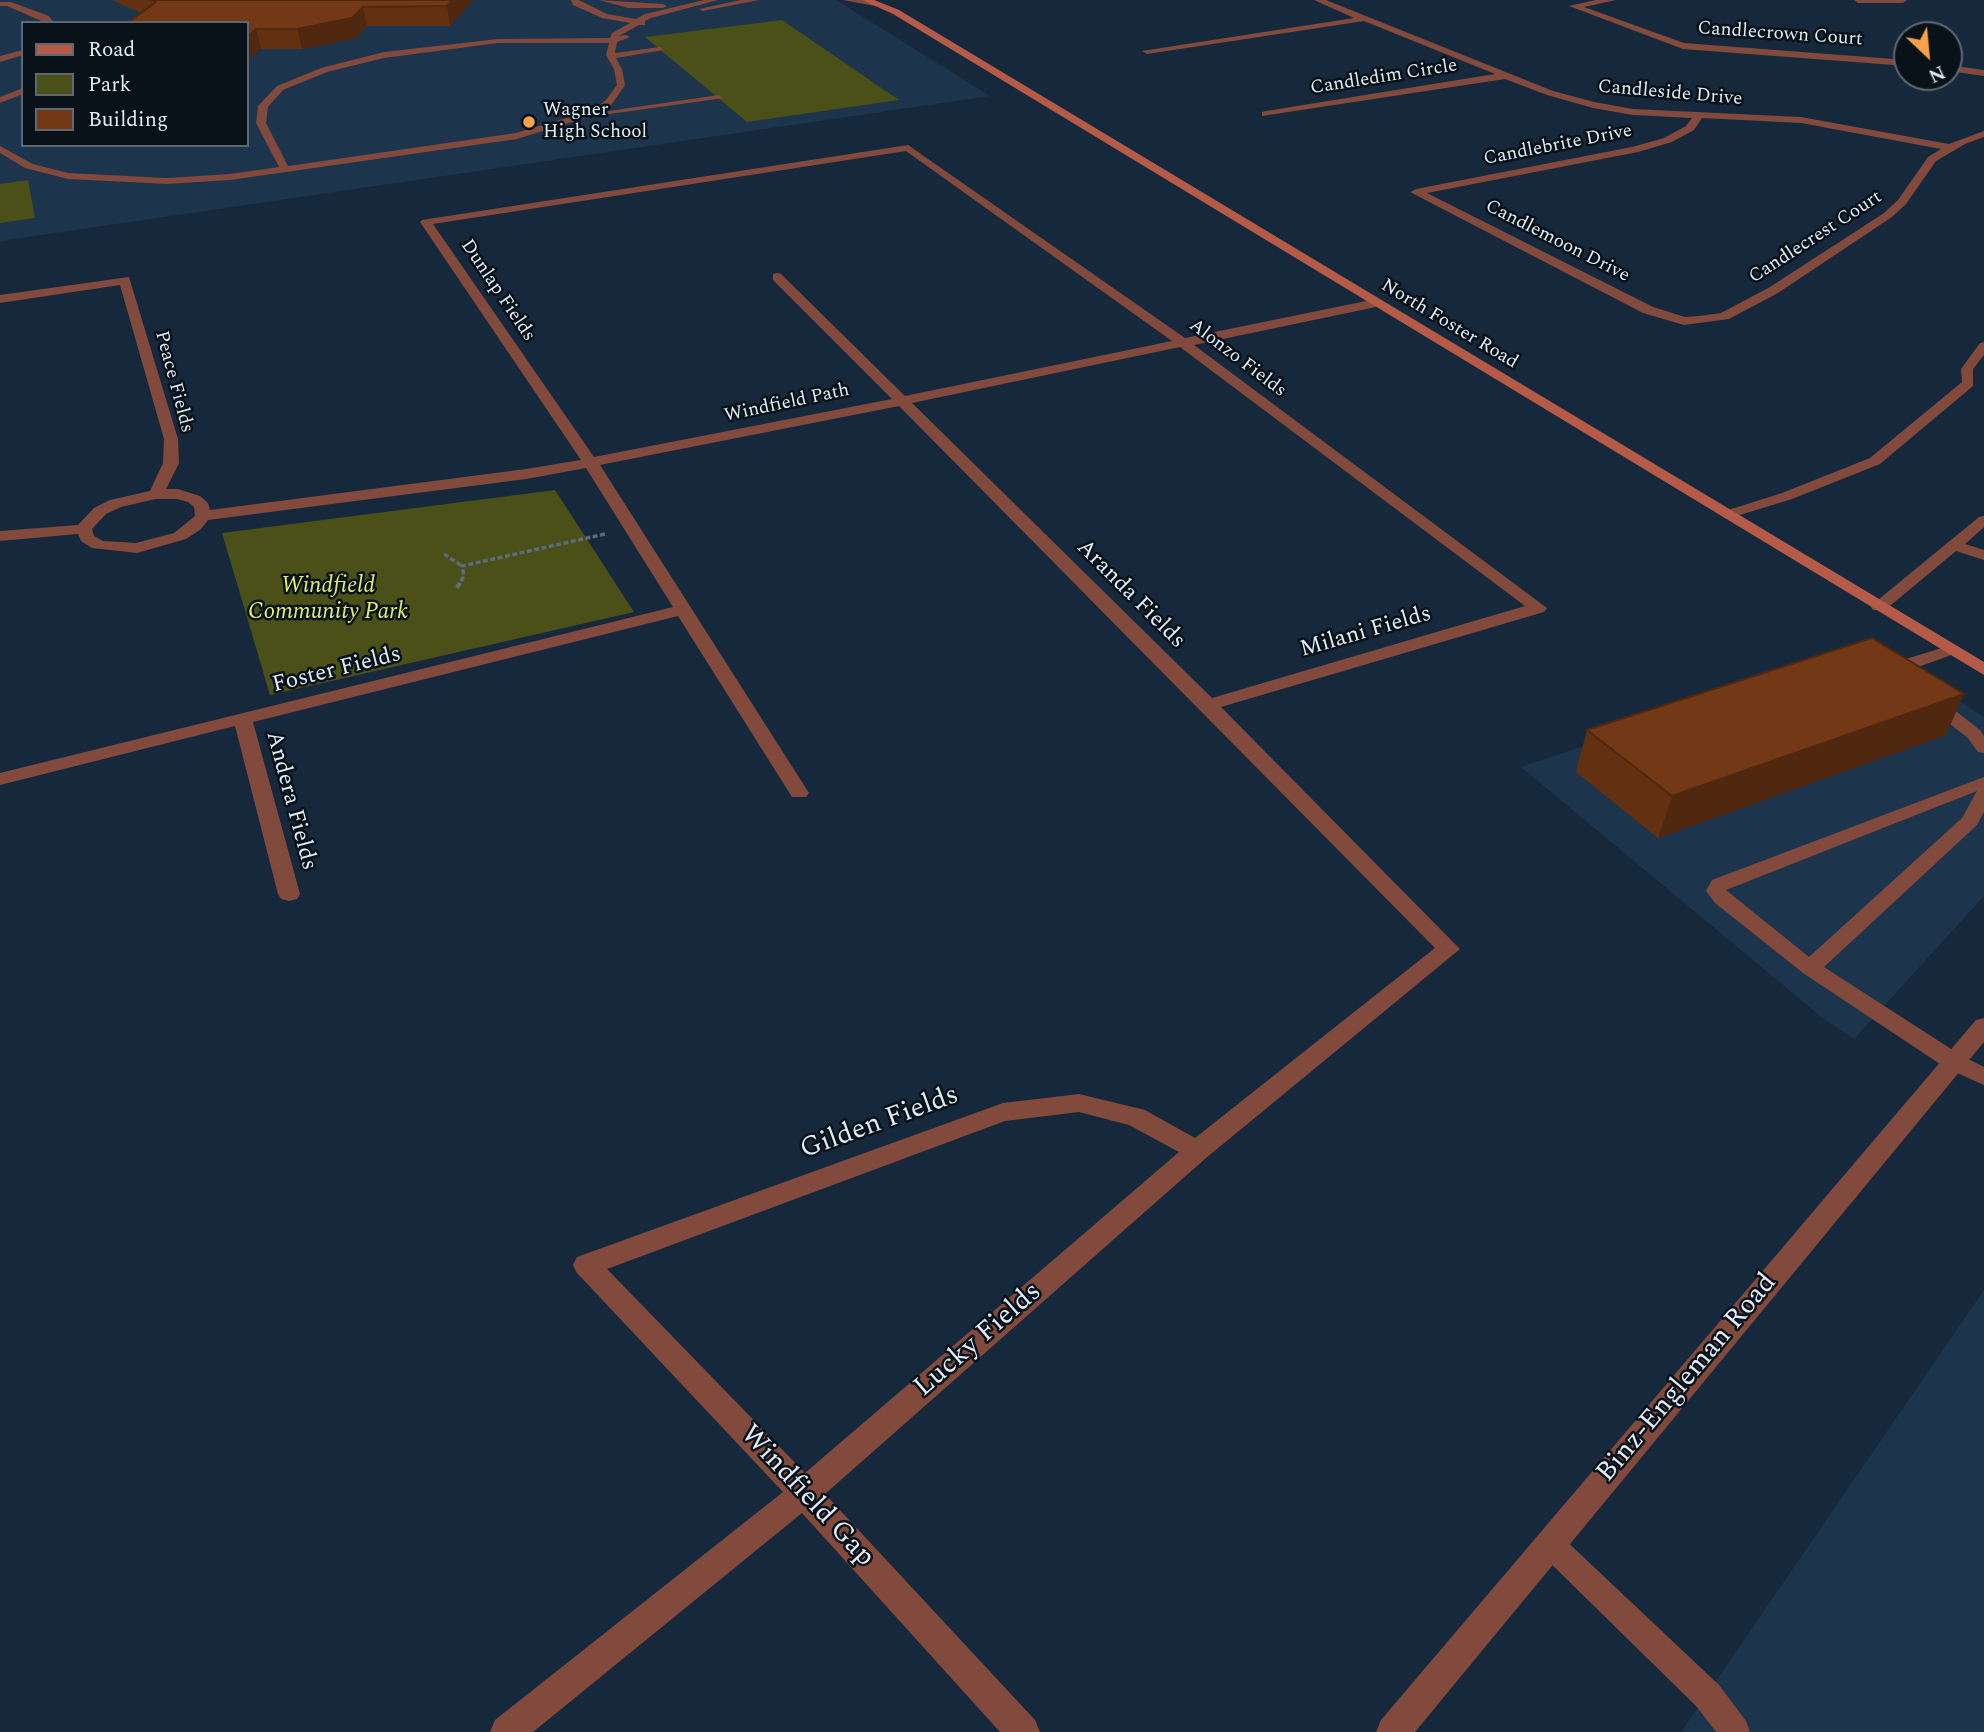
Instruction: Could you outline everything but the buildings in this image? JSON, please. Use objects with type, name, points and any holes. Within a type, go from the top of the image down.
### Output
[{"type":"main road","name":"North Foster Road","points":[[866,0],[883,3],[1984,670]]},
{"type":"street","name":"Candleside Drive","points":[[1318,0],[1550,93],[1593,105],[1633,112],[1801,120],[1842,125],[1951,148]]},
{"type":"street","name":"Candlecrown Court","points":[[1612,0],[1573,6],[1683,46],[1893,62]]},
{"type":"street","points":[[1858,0],[1903,0]]},
{"type":"street","points":[[1147,51],[1365,19]]},
{"type":"street","points":[[1963,70],[1984,72]]},
{"type":"street","name":"Candledim Circle","points":[[1266,114],[1506,76]]},
{"type":"street","name":"Candlebrite Drive","points":[[1416,192],[1634,150],[1668,140],[1690,128],[1698,116]]},
{"type":"street","name":"Candlecrest Court","points":[[1684,321],[1724,316],[1774,290],[1888,215],[1902,202],[1932,159],[1984,134]]},
{"type":"street","name":"Alonzo Fields","points":[[908,148],[1183,343],[1538,608]]},
{"type":"street","name":"Dunlap Fields","points":[[799,793],[590,462],[426,222],[908,148]]},
{"type":"street","name":"Candlemoon Drive","points":[[1416,192],[1648,310],[1684,321]]},
{"type":"street","name":"Aranda Fields","points":[[777,277],[1208,705],[1449,949]]},
{"type":"street","name":"Peace Fields","points":[[0,299],[125,280],[171,439],[171,463],[156,494]]},
{"type":"street","name":"Windfield Path","points":[[203,516],[526,474],[708,442],[1376,303]]},
{"type":"street","points":[[156,494],[177,494],[194,499],[202,506],[203,516],[195,526],[180,536],[137,548],[98,545],[87,538],[84,529],[100,510],[116,503],[156,494]]},
{"type":"street","points":[[0,536],[84,529]]},
{"type":"street","name":"Milani Fields","points":[[1208,705],[1538,608]]},
{"type":"street","name":"Foster Fields","points":[[0,779],[685,609]]},
{"type":"street","name":"Andera Fields","points":[[243,719],[289,894]]},
{"type":"street","name":"Lucky Fields","points":[[507,1732],[804,1493],[1197,1151],[1449,949]]},
{"type":"street","name":"Binz-Engleman Road","points":[[1393,1732],[1984,1026]]},
{"type":"street","name":"Gilden Fields","points":[[586,1265],[1003,1112],[1079,1103],[1136,1117],[1197,1151]]},
{"type":"street","name":"Windfield Gap","points":[[586,1265],[804,1493],[1023,1732]]},
{"type":"lane","points":[[575,0],[576,4],[605,16],[636,22],[665,19],[755,0]]},
{"type":"lane","points":[[603,0],[617,9],[650,20]]},
{"type":"lane","points":[[603,0],[649,7],[712,0]]},
{"type":"lane","points":[[285,169],[261,123],[263,106],[280,88],[324,70],[384,55],[450,45],[498,41],[615,40],[633,35],[650,20],[712,0]]},
{"type":"lane","points":[[848,0],[883,3]]},
{"type":"lane","points":[[0,4],[33,13],[47,21]]},
{"type":"lane","points":[[0,149],[29,166],[68,176],[167,181],[285,169],[517,136],[596,112],[609,103],[621,85],[618,68],[611,56],[615,35],[636,22]]},
{"type":"lane","points":[[611,56],[660,50]]},
{"type":"lane","points":[[0,59],[21,53]]},
{"type":"lane","points":[[0,100],[21,92]]},
{"type":"lane","points":[[578,118],[719,98]]},
{"type":"lane","points":[[1968,383],[1967,369],[1984,346]]},
{"type":"lane","points":[[1727,515],[1875,461],[1968,383]]},
{"type":"lane","points":[[1968,383],[1984,387]]},
{"type":"lane","points":[[1879,607],[1984,520]]},
{"type":"lane","points":[[1954,545],[1984,555]]},
{"type":"lane","points":[[1951,650],[1912,663],[1904,671],[1911,685],[1974,734],[1984,748]]},
{"type":"lane","points":[[1984,782],[1719,884],[1716,891],[1810,968],[1954,1062],[1984,1077]]},
{"type":"lane","points":[[1810,968],[1970,821],[1984,794]]},
{"type":"lane","points":[[1550,1544],[1708,1696],[1735,1732]]},
{"type":"path","points":[[462,566],[633,528]]},
{"type":"path","points":[[444,554],[462,566],[464,576],[457,588]]},
{"type":"shaded area","name":"Wagner High School","points":[[0,0],[836,0],[990,96],[0,241]]},
{"type":"shaded area","points":[[1877,649],[1984,717],[1984,896],[1854,1039],[1824,1019],[1521,767]]},
{"type":"shaded area","points":[[1984,1290],[1984,1732],[1681,1732]]},
{"type":"green space","points":[[782,20],[899,100],[747,122],[645,37]]},
{"type":"green space","points":[[28,180],[35,218],[0,223],[0,184]]},
{"type":"green space","name":"Windfield Community Park","points":[[555,490],[634,612],[270,695],[222,533]]},
{"type":"place","name":"Wagner High School","points":[[529,122]]}]
